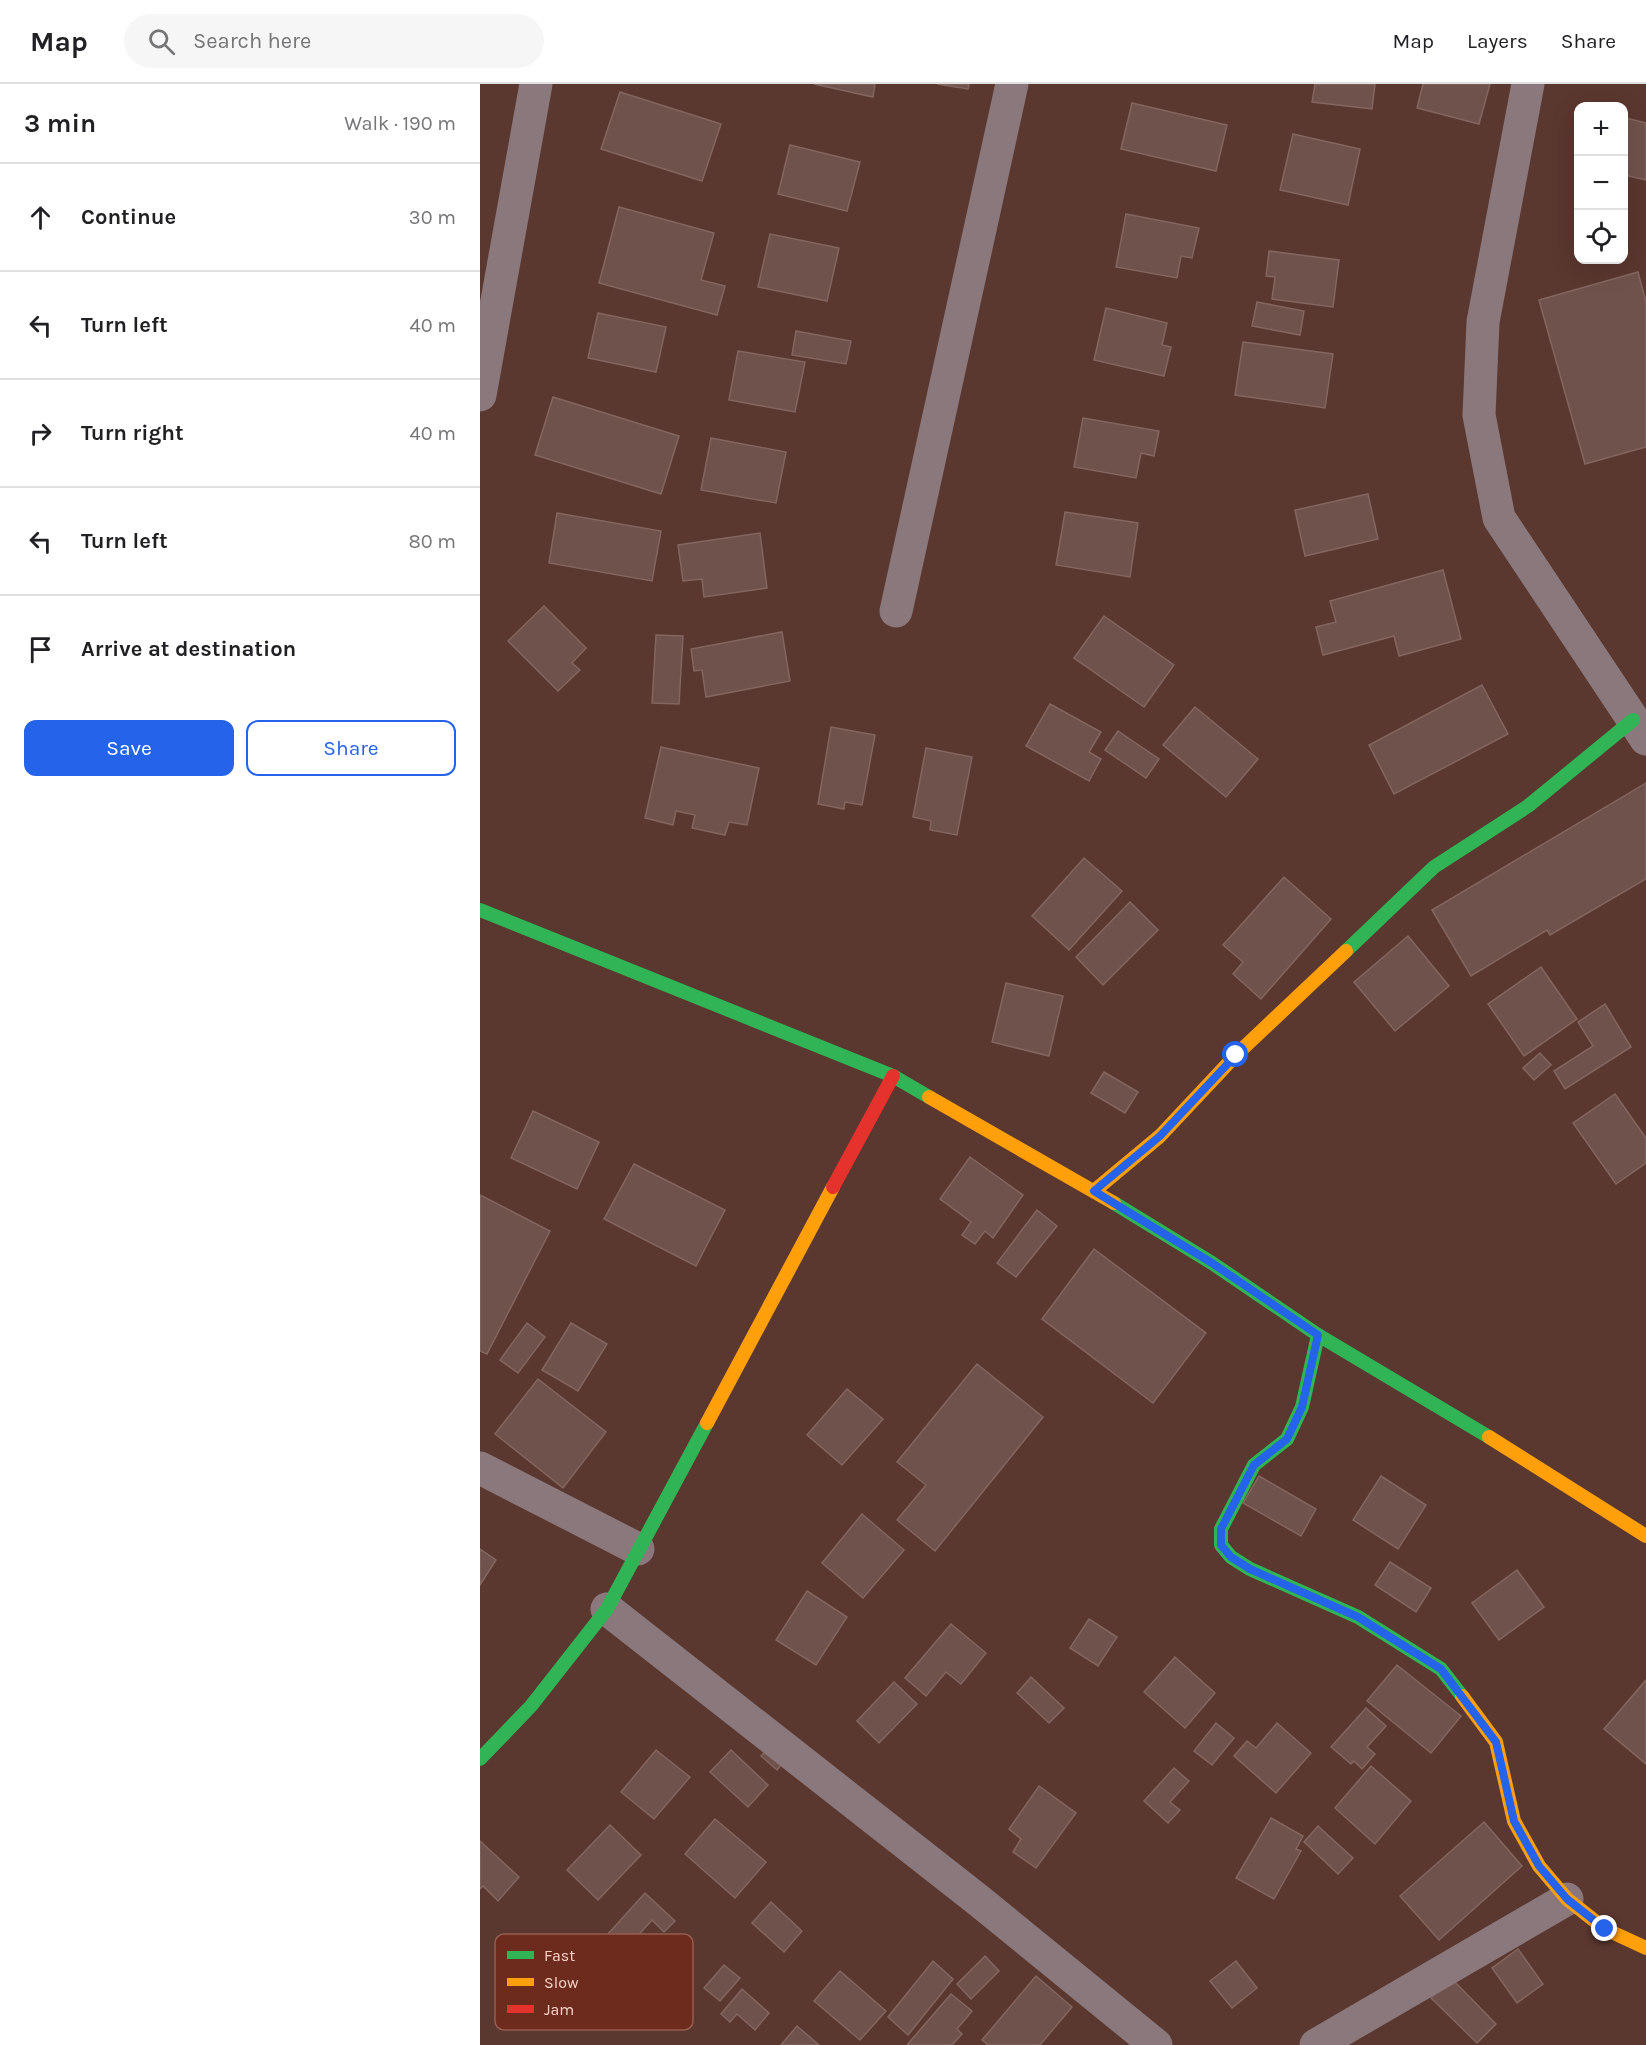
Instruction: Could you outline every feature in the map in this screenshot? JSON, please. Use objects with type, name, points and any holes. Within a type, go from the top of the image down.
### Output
[{"type":"street","points":[[480,395],[536,84]]},
{"type":"street","points":[[896,611],[1012,84]]},
{"type":"street","points":[[1094,1191],[1160,1136],[1236,1055],[1434,867],[1640,729],[1498,518],[1479,416],[1483,322],[1528,84]]},
{"type":"street","points":[[480,910],[893,1076],[1094,1191],[1212,1263],[1318,1335],[1502,1445],[1646,1536]]},
{"type":"street","points":[[480,1759],[531,1706],[607,1610],[893,1076]]},
{"type":"street","points":[[1318,1335],[1302,1407],[1287,1439],[1254,1465],[1221,1529],[1221,1545],[1231,1557],[1250,1569],[1358,1617],[1441,1669],[1496,1742],[1514,1821],[1539,1866],[1567,1899],[1605,1929],[1646,1948]]},
{"type":"street","points":[[480,1468],[638,1549]]},
{"type":"street","points":[[607,1610],[978,1900],[1156,2045]]},
{"type":"street","points":[[1316,2045],[1567,1899]]},
{"type":"building","points":[[814,84],[875,84],[873,97]]},
{"type":"building","points":[[937,84],[969,84],[968,89]]},
{"type":"building","points":[[1315,84],[1375,84],[1372,109],[1312,102]]},
{"type":"building","points":[[1423,84],[1490,84],[1479,124],[1417,108]]},
{"type":"building","points":[[620,92],[721,124],[702,181],[601,149]]},
{"type":"building","points":[[1132,103],[1227,125],[1216,171],[1121,149]]},
{"type":"building","points":[[1628,118],[1646,123],[1646,180],[1628,176]]},
{"type":"building","points":[[1293,134],[1360,149],[1348,205],[1280,190]]},
{"type":"building","points":[[790,145],[860,162],[847,211],[778,194]]},
{"type":"building","points":[[619,207],[714,233],[701,280],[725,286],[717,315],[599,283]]},
{"type":"building","points":[[1126,214],[1199,228],[1192,258],[1181,256],[1177,278],[1116,267]]},
{"type":"building","points":[[770,234],[839,248],[827,301],[758,287]]},
{"type":"building","points":[[1269,251],[1339,260],[1333,307],[1272,299],[1275,277],[1266,276]]},
{"type":"building","points":[[1638,272],[1646,302],[1646,447],[1585,464],[1539,300]]},
{"type":"building","points":[[1257,302],[1304,311],[1300,335],[1252,326]]},
{"type":"building","points":[[1106,308],[1167,323],[1162,345],[1171,347],[1164,376],[1094,360]]},
{"type":"building","points":[[598,313],[666,327],[656,372],[588,358]]},
{"type":"building","points":[[796,331],[851,341],[846,364],[792,355]]},
{"type":"building","points":[[1243,342],[1333,354],[1325,408],[1235,395]]},
{"type":"building","points":[[738,351],[805,362],[795,412],[729,400]]},
{"type":"building","points":[[553,397],[679,436],[661,494],[535,455]]},
{"type":"building","points":[[1083,418],[1159,431],[1154,456],[1141,453],[1136,478],[1074,467]]},
{"type":"building","points":[[711,438],[786,452],[776,503],[701,490]]},
{"type":"building","points":[[1368,494],[1378,539],[1305,556],[1295,510]]},
{"type":"building","points":[[1065,512],[1138,523],[1130,577],[1056,565]]},
{"type":"building","points":[[557,513],[661,531],[652,581],[549,563]]},
{"type":"building","points":[[760,533],[767,588],[704,597],[702,579],[683,581],[678,545]]},
{"type":"building","points":[[1443,570],[1461,639],[1399,656],[1394,636],[1323,655],[1316,627],[1336,622],[1330,601]]},
{"type":"building","points":[[544,606],[586,648],[572,663],[580,670],[558,691],[508,641]]},
{"type":"building","points":[[1104,616],[1174,665],[1144,707],[1074,658]]},
{"type":"building","points":[[782,632],[790,681],[706,697],[702,670],[694,671],[691,649]]},
{"type":"building","points":[[656,635],[683,636],[679,704],[652,703]]},
{"type":"building","points":[[1482,685],[1508,734],[1394,794],[1369,745]]},
{"type":"building","points":[[1050,704],[1101,732],[1089,752],[1101,759],[1089,781],[1026,746]]},
{"type":"building","points":[[1195,707],[1258,759],[1226,797],[1163,745]]},
{"type":"building","points":[[831,727],[875,735],[862,805],[845,802],[844,809],[818,804]]},
{"type":"building","points":[[1118,731],[1159,759],[1146,778],[1105,750]]},
{"type":"building","points":[[661,747],[759,768],[747,825],[729,822],[725,835],[692,828],[695,815],[676,811],[673,825],[645,818]]},
{"type":"building","points":[[926,748],[972,757],[957,835],[930,830],[931,821],[913,817]]},
{"type":"building","points":[[1646,783],[1646,879],[1550,935],[1547,930],[1471,976],[1432,910]]},
{"type":"building","points":[[1084,858],[1122,891],[1069,950],[1032,916]]},
{"type":"building","points":[[1284,877],[1331,919],[1261,999],[1233,974],[1243,962],[1223,945]]},
{"type":"building","points":[[1130,902],[1158,930],[1103,985],[1076,957]]},
{"type":"building","points":[[1408,936],[1449,986],[1395,1031],[1354,982]]},
{"type":"building","points":[[1541,967],[1577,1019],[1524,1056],[1488,1004]]},
{"type":"building","points":[[1006,983],[1063,996],[1049,1056],[992,1042]]},
{"type":"building","points":[[1605,1004],[1631,1047],[1565,1089],[1554,1071],[1593,1046],[1578,1022]]},
{"type":"building","points":[[1540,1053],[1551,1065],[1534,1080],[1523,1068]]},
{"type":"building","points":[[1104,1072],[1138,1092],[1125,1113],[1091,1093]]},
{"type":"building","points":[[1615,1094],[1646,1138],[1646,1163],[1616,1184],[1573,1123]]},
{"type":"building","points":[[533,1111],[599,1142],[577,1189],[511,1158]]},
{"type":"building","points":[[970,1157],[1023,1195],[993,1238],[985,1231],[975,1244],[962,1235],[971,1222],[940,1199]]},
{"type":"building","points":[[634,1164],[725,1210],[696,1266],[604,1219]]},
{"type":"building","points":[[480,1195],[550,1231],[487,1354],[480,1351]]},
{"type":"building","points":[[1037,1210],[1057,1226],[1016,1277],[997,1263]]},
{"type":"building","points":[[1094,1249],[1206,1333],[1153,1403],[1042,1319]]},
{"type":"building","points":[[527,1323],[545,1337],[518,1373],[500,1360]]},
{"type":"building","points":[[571,1323],[607,1344],[578,1391],[542,1370]]},
{"type":"building","points":[[977,1364],[1043,1417],[935,1551],[897,1520],[926,1485],[897,1462]]},
{"type":"building","points":[[538,1379],[606,1432],[563,1488],[495,1434]]},
{"type":"building","points":[[847,1389],[883,1419],[842,1465],[807,1435]]},
{"type":"building","points":[[1259,1476],[1316,1509],[1301,1536],[1243,1503]]},
{"type":"building","points":[[1381,1476],[1426,1505],[1398,1549],[1353,1520]]},
{"type":"building","points":[[862,1514],[904,1550],[863,1598],[822,1563]]},
{"type":"building","points":[[480,1549],[496,1560],[480,1585]]},
{"type":"building","points":[[1390,1562],[1431,1588],[1416,1612],[1375,1585]]},
{"type":"building","points":[[1517,1570],[1544,1607],[1499,1640],[1472,1603]]},
{"type":"building","points":[[807,1591],[847,1617],[816,1665],[776,1640]]},
{"type":"building","points":[[1089,1619],[1117,1637],[1098,1666],[1070,1648]]},
{"type":"building","points":[[951,1624],[986,1653],[961,1684],[946,1672],[926,1696],[905,1678]]},
{"type":"building","points":[[1175,1657],[1215,1693],[1185,1728],[1144,1692]]},
{"type":"building","points":[[1397,1665],[1461,1716],[1431,1753],[1367,1701]]},
{"type":"building","points":[[1031,1677],[1064,1708],[1049,1723],[1017,1693]]},
{"type":"building","points":[[1646,1680],[1646,1764],[1604,1729]]},
{"type":"building","points":[[894,1682],[917,1704],[879,1743],[857,1721]]},
{"type":"building","points":[[1366,1708],[1386,1726],[1367,1747],[1375,1754],[1362,1769],[1354,1761],[1351,1764],[1331,1747]]},
{"type":"building","points":[[1216,1723],[1234,1738],[1212,1765],[1194,1751]]},
{"type":"building","points":[[1277,1723],[1311,1753],[1276,1793],[1234,1756],[1247,1741],[1256,1748]]},
{"type":"building","points":[[771,1745],[787,1758],[777,1770],[761,1756]]},
{"type":"building","points":[[656,1750],[690,1777],[654,1819],[621,1792]]},
{"type":"building","points":[[731,1750],[768,1785],[748,1807],[710,1772]]},
{"type":"building","points":[[1371,1766],[1411,1801],[1375,1844],[1335,1808]]},
{"type":"building","points":[[1174,1768],[1189,1781],[1170,1802],[1180,1810],[1168,1823],[1144,1801]]},
{"type":"building","points":[[1039,1786],[1076,1813],[1036,1868],[1013,1852],[1021,1839],[1009,1829]]},
{"type":"building","points":[[1271,1818],[1303,1836],[1296,1849],[1301,1851],[1274,1899],[1236,1878]]},
{"type":"building","points":[[715,1819],[766,1862],[735,1898],[685,1854]]},
{"type":"building","points":[[1484,1822],[1522,1866],[1439,1940],[1400,1896]]},
{"type":"building","points":[[610,1825],[641,1855],[598,1900],[567,1870]]},
{"type":"building","points":[[1318,1826],[1353,1858],[1338,1874],[1304,1842]]},
{"type":"building","points":[[480,1841],[519,1877],[498,1901],[483,1886],[480,1889]]},
{"type":"building","points":[[645,1893],[675,1921],[664,1932],[652,1920],[639,1934],[608,1934]]},
{"type":"building","points":[[771,1902],[802,1931],[784,1952],[752,1923]]},
{"type":"building","points":[[1518,1949],[1543,1984],[1517,2003],[1492,1968]]},
{"type":"building","points":[[985,1956],[999,1971],[971,1999],[957,1984]]},
{"type":"building","points":[[933,1961],[953,1979],[908,2035],[888,2017]]},
{"type":"building","points":[[1236,1961],[1257,1988],[1232,2008],[1210,1981]]},
{"type":"building","points":[[724,1965],[740,1978],[720,2001],[704,1988]]},
{"type":"building","points":[[840,1971],[886,2011],[860,2040],[814,2001]]},
{"type":"building","points":[[1036,1976],[1072,2007],[1040,2045],[988,2045],[982,2040]]},
{"type":"building","points":[[1451,1978],[1496,2024],[1477,2043],[1431,1998]]},
{"type":"building","points":[[742,1989],[769,2013],[755,2030],[737,2014],[730,2022],[721,2014]]},
{"type":"building","points":[[951,1994],[972,2011],[957,2029],[962,2034],[952,2045],[907,2045]]},
{"type":"building","points":[[797,2026],[819,2045],[781,2045]]},
{"type":"traffic: fast","points":[[1346,951],[1434,867],[1528,806],[1633,720]]},
{"type":"traffic: fast","points":[[480,910],[893,1076],[929,1097]]},
{"type":"traffic: fast","points":[[1114,1203],[1212,1263],[1318,1335],[1489,1437]]},
{"type":"traffic: fast","points":[[1318,1335],[1302,1407],[1287,1439],[1254,1465],[1221,1529],[1221,1545],[1231,1557],[1250,1569],[1358,1617],[1441,1669],[1462,1696]]},
{"type":"traffic: fast","points":[[480,1759],[531,1706],[607,1609],[707,1423]]},
{"type":"traffic: slow","points":[[1094,1191],[1160,1136],[1236,1055],[1346,951]]},
{"type":"traffic: slow","points":[[929,1097],[1114,1203]]},
{"type":"traffic: slow","points":[[707,1423],[833,1187]]},
{"type":"traffic: slow","points":[[1489,1437],[1646,1536]]},
{"type":"traffic: slow","points":[[1462,1696],[1496,1742],[1514,1821],[1539,1866],[1567,1899],[1605,1929],[1646,1948]]},
{"type":"traffic: jam","points":[[833,1187],[893,1076]]},
{"type":"route","points":[[1236,1055],[1160,1136],[1094,1191],[1212,1263],[1318,1335],[1302,1407],[1287,1439],[1254,1465],[1221,1529],[1221,1545],[1231,1557],[1250,1569],[1358,1617],[1441,1669],[1496,1742],[1514,1821],[1539,1866],[1567,1899],[1605,1929]]}]
